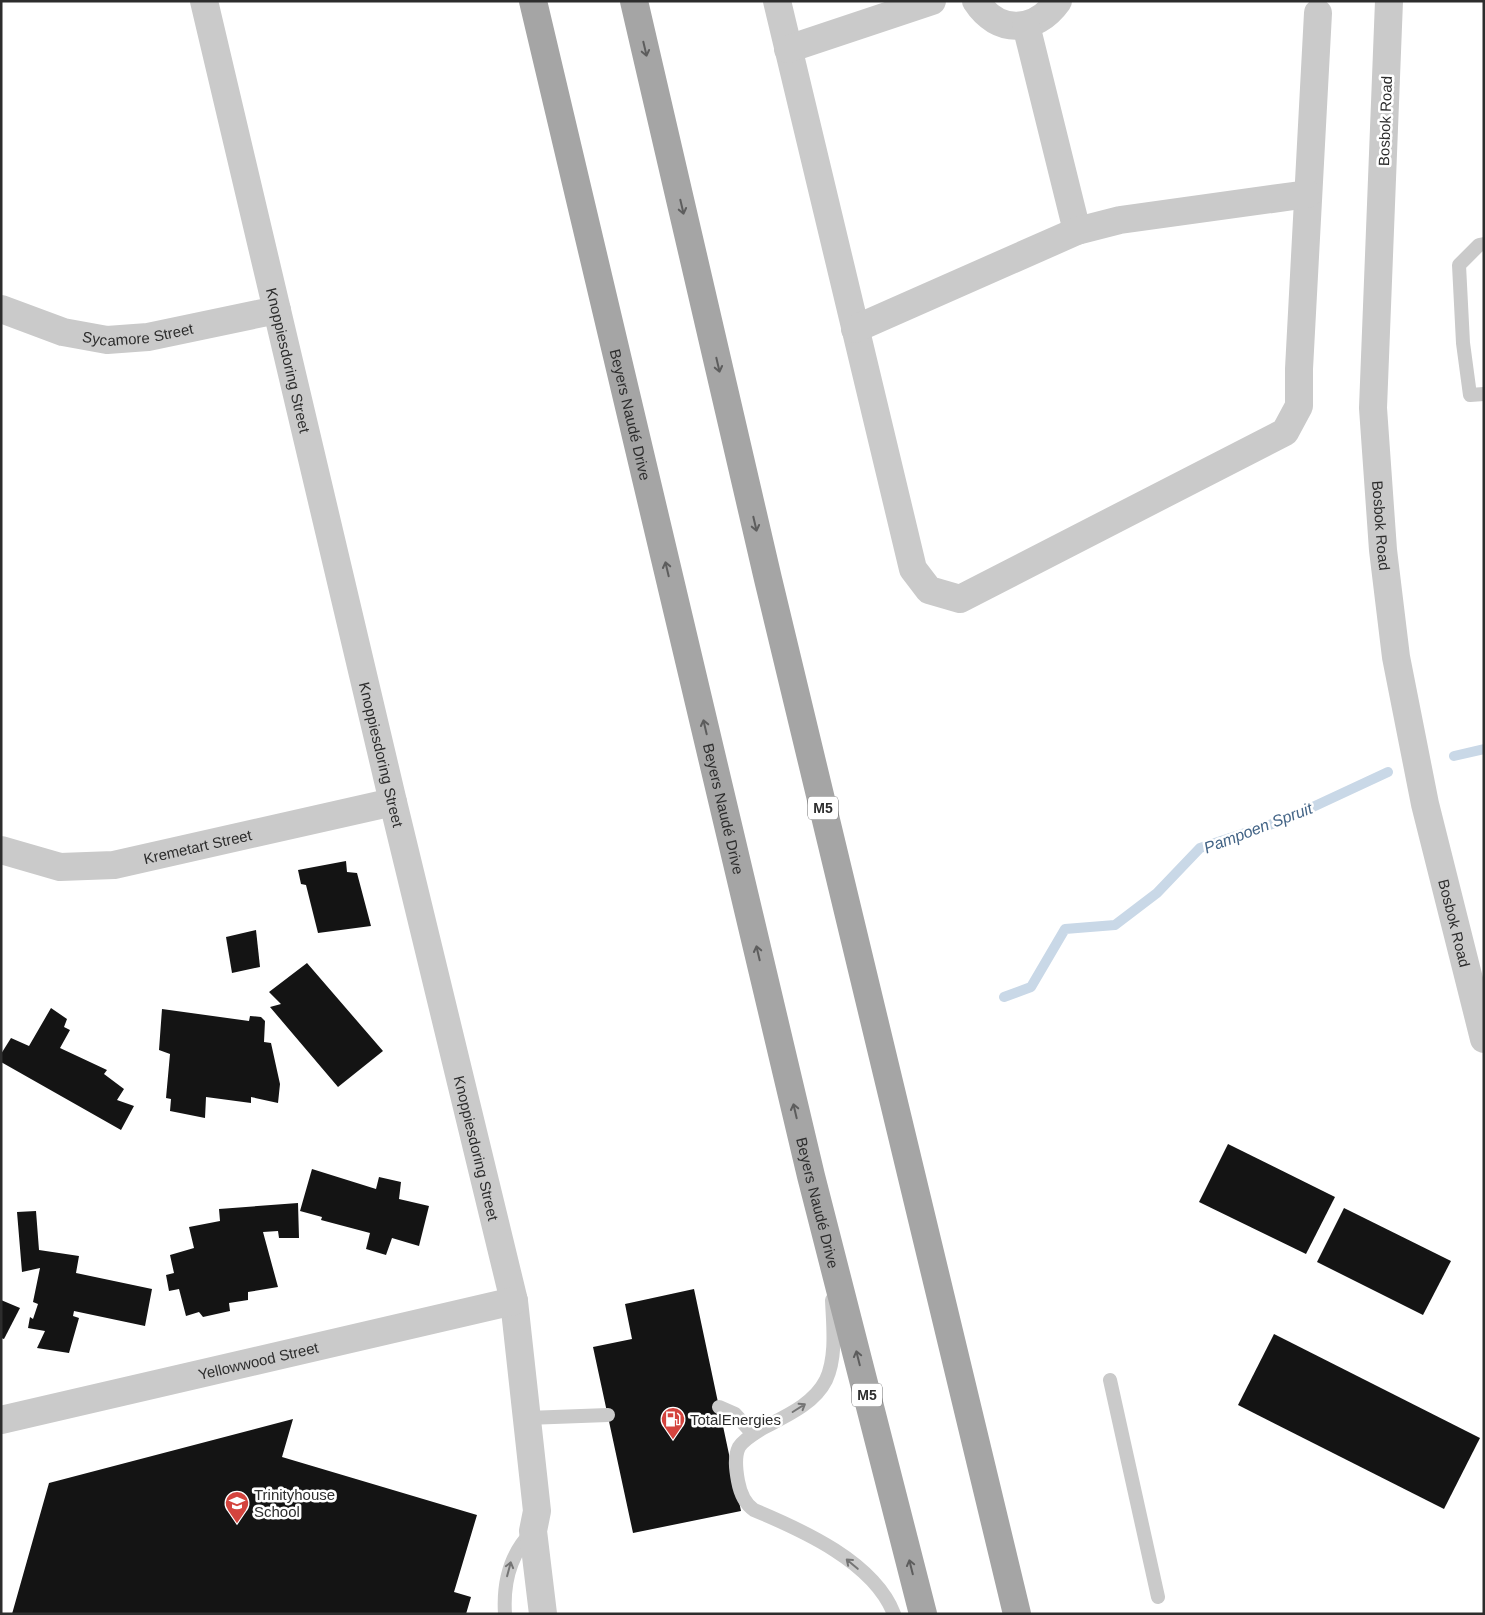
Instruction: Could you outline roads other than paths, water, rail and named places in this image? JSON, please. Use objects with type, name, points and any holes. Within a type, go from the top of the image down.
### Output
[{"type":"main road","name":"Beyers Naudé Drive","points":[[533,1],[806,1156],[923,1614]]},
{"type":"main road","name":"M5","points":[[634,1],[770,589],[1017,1614]]},
{"type":"street","name":"Knoppiesdoring Street","points":[[204,1],[393,802],[514,1301],[527,1418],[543,1614]]},
{"type":"street","points":[[776,1],[913,569],[929,590],[960,598],[1284,432],[1299,406],[1299,369],[1318,13]]},
{"type":"street","points":[[788,49],[932,1]]},
{"type":"street","points":[[976,1],[985,14],[997,22],[1011,26],[1026,25],[1040,20],[1051,11],[1058,1]]},
{"type":"street","name":"Bosbok Road","points":[[1388,1],[1373,408],[1383,550],[1396,657],[1425,804],[1484,1039]]},
{"type":"street","points":[[1026,25],[1077,231]]},
{"type":"street","points":[[855,329],[1077,231],[1120,220],[1308,194]]},
{"type":"street","name":"Sycamore Street","points":[[1,309],[63,332],[107,340],[148,337],[277,310]]},
{"type":"street","name":"Kremetart Street","points":[[1,850],[60,867],[114,865],[393,802]]},
{"type":"street","name":"Yellowwood Street","points":[[1,1420],[514,1301]]},
{"type":"street","name":"Knoppiesdoring Street","points":[[535,1521],[550,1531],[562,1614]]},
{"type":"lane","points":[[1484,244],[1479,245],[1458,265],[1463,343],[1470,395],[1484,394]]},
{"type":"lane","points":[[831,1253],[834,1338],[826,1379],[817,1393],[804,1405],[753,1434],[740,1445],[736,1463],[740,1489],[749,1506],[832,1547],[865,1575],[883,1594],[894,1614]]},
{"type":"lane","points":[[1110,1380],[1158,1597]]},
{"type":"lane","points":[[719,1407],[735,1414],[753,1434]]},
{"type":"lane","points":[[527,1418],[608,1415]]},
{"type":"lane","points":[[505,1614],[504,1598],[507,1574],[512,1559],[535,1521]]},
{"type":"waterway","name":"Pampoen Spruit","points":[[1454,756],[1484,749]]},
{"type":"waterway","name":"Pampoen Spruit","points":[[1004,997],[1031,987],[1065,929],[1115,925],[1157,893],[1200,848],[1287,819],[1388,772]]},
{"type":"place","name":"TotalEnergies","points":[[673,1440]]},
{"type":"place","name":"Trinityhouse School","points":[[237,1524]]}]
